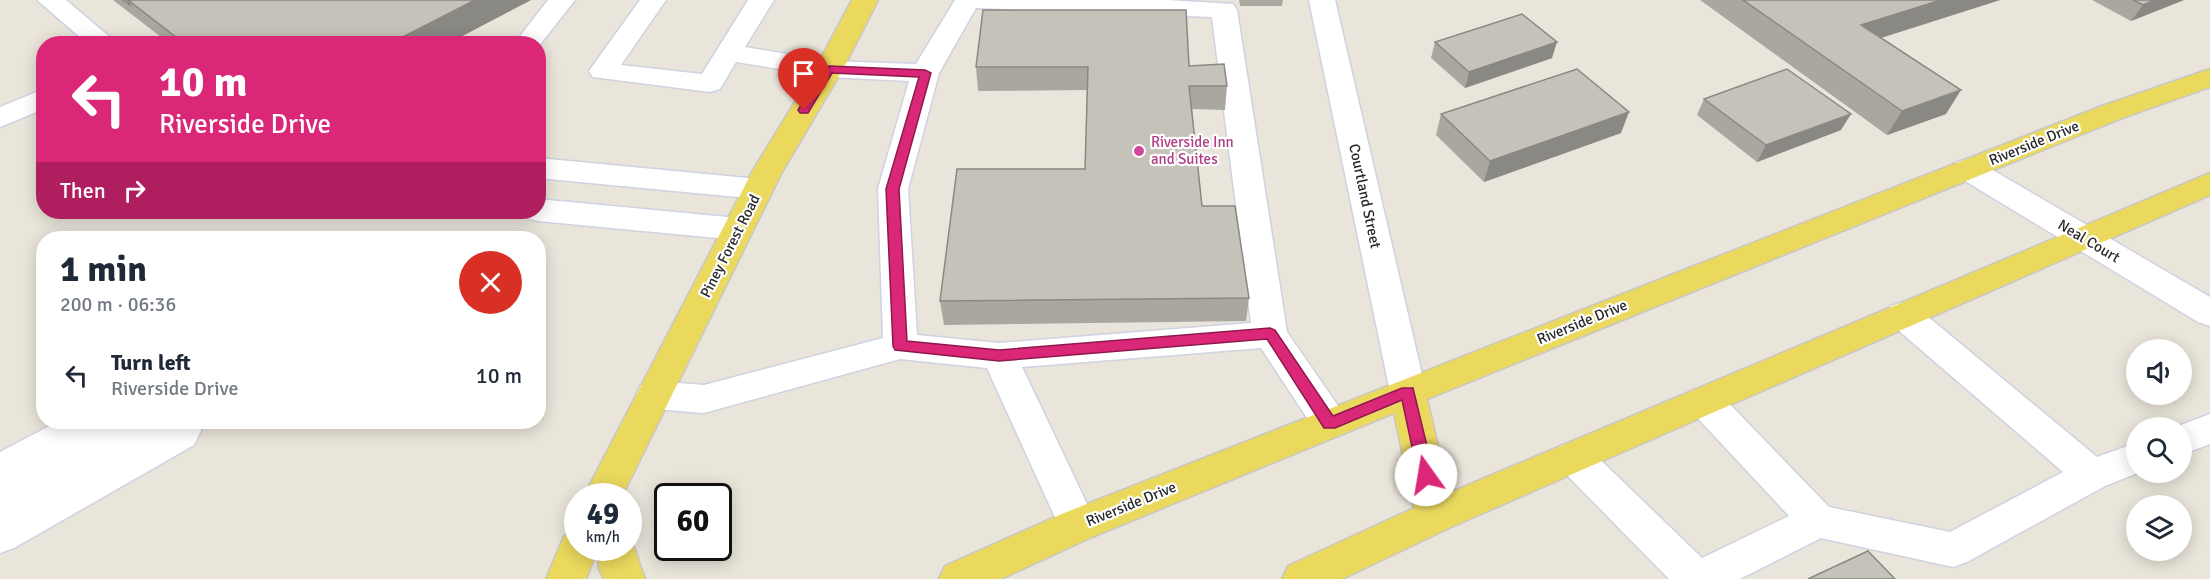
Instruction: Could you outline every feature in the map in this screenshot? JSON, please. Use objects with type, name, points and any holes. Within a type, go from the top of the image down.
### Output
[{"type":"main road","name":"Piney Forest Road","points":[[612,483],[758,189],[829,69],[865,0]]},
{"type":"main road","name":"Riverside Drive","points":[[959,579],[1078,525],[1407,392],[2112,112],[2210,77]]},
{"type":"main road","points":[[1322,575],[1435,516],[2210,183]]},
{"type":"main road","points":[[1407,392],[1435,516]]},
{"type":"main road","points":[[566,579],[573,561]]},
{"type":"main road","points":[[618,561],[619,569],[625,579]]},
{"type":"street","points":[[50,0],[95,36]]},
{"type":"street","points":[[533,36],[562,0]]},
{"type":"street","points":[[652,0],[603,70],[710,82],[761,0]]},
{"type":"street","points":[[900,346],[893,189],[925,73],[968,0],[1224,10],[1270,334],[1330,423]]},
{"type":"street","name":"Courtland Street","points":[[1322,0],[1407,392]]},
{"type":"street","points":[[729,52],[829,69],[925,73]]},
{"type":"street","points":[[0,118],[36,102]]},
{"type":"street","points":[[546,169],[758,189]]},
{"type":"street","name":"Neal Court","points":[[1968,170],[2210,312]]},
{"type":"street","points":[[546,211],[738,229]]},
{"type":"street","points":[[1903,315],[2092,475]]},
{"type":"street","points":[[654,395],[704,399],[900,346],[999,356],[1270,334]]},
{"type":"street","points":[[999,356],[1078,525]]},
{"type":"street","points":[[1704,401],[1818,521],[1953,550],[2092,475],[2126,462]]},
{"type":"street","points":[[0,470],[75,429]]},
{"type":"street","points":[[0,486],[103,429]]},
{"type":"street","points":[[0,503],[132,429]]},
{"type":"street","points":[[0,518],[158,429]]},
{"type":"street","points":[[0,536],[181,434],[184,429]]},
{"type":"street","points":[[2192,436],[2210,429]]},
{"type":"street","points":[[1573,457],[1698,579],[1818,521]]},
{"type":"building","points":[[128,0],[475,0],[405,36],[175,36]]},
{"type":"building","points":[[1743,0],[1941,0],[1861,25],[1961,90],[1902,111]]},
{"type":"building","points":[[2133,0],[2155,0],[2143,5]]},
{"type":"building","name":"Riverside Inn and Suites","points":[[983,10],[1186,10],[1189,66],[1224,64],[1227,86],[1189,86],[1202,206],[1235,206],[1249,298],[940,301],[957,169],[1085,169],[1088,67],[976,67]]},
{"type":"building","points":[[1522,14],[1557,42],[1469,72],[1435,42]]},
{"type":"building","points":[[1577,69],[1629,112],[1490,161],[1441,114]]},
{"type":"building","points":[[1787,69],[1851,114],[1766,145],[1704,99]]},
{"type":"building","points":[[1868,551],[1895,579],[1808,579]]},
{"type":"place","name":"Riverside Inn and Suites","points":[[1139,151]]},
{"type":"route","points":[[804,110],[829,69],[925,73],[893,189],[900,346],[999,356],[1270,334],[1330,423],[1407,392],[1426,475]]}]
